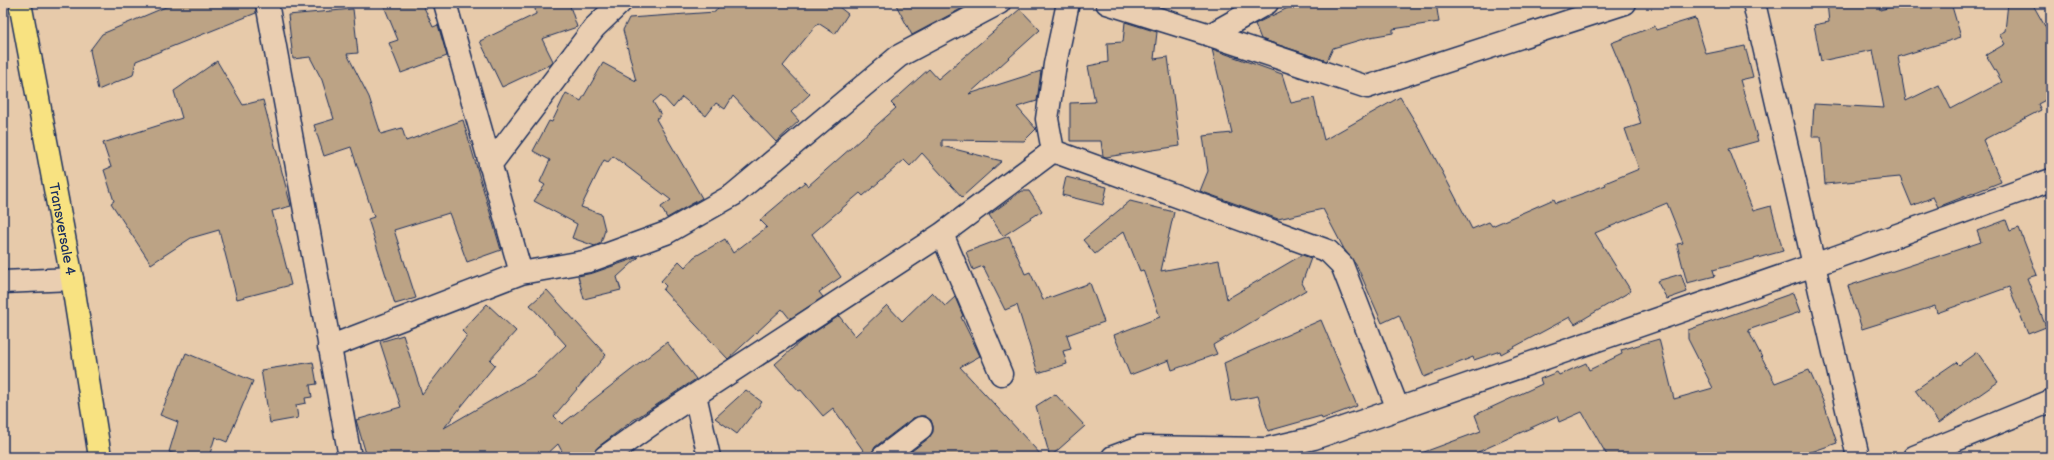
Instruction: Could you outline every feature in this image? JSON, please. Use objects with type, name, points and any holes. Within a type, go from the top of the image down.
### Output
[{"type":"main road","name":"Transversale 4","points":[[20,3],[72,279],[100,457]]},
{"type":"street","points":[[267,3],[328,348],[350,457]]},
{"type":"street","points":[[445,3],[520,273]]},
{"type":"street","points":[[490,165],[594,28],[620,3]]},
{"type":"street","points":[[328,348],[520,273],[589,261],[666,234],[733,196],[899,56],[999,3]]},
{"type":"street","points":[[1053,151],[1046,119],[1055,64],[1068,3]]},
{"type":"street","points":[[1107,3],[1210,34],[1367,87],[1626,3]]},
{"type":"street","points":[[1210,34],[1267,3]]},
{"type":"street","points":[[1754,3],[1858,457]]},
{"type":"street","points":[[605,457],[695,395],[942,234],[1053,151]]},
{"type":"street","points":[[1053,151],[1328,252],[1342,265],[1398,409]]},
{"type":"street","points":[[1113,457],[1141,452],[1266,449],[1314,438],[1814,265],[2051,180]]},
{"type":"street","points":[[942,234],[1001,374]]},
{"type":"street","points":[[3,282],[72,279]]},
{"type":"street","points":[[695,395],[709,457]]},
{"type":"street","points":[[1914,457],[2051,401]]},
{"type":"street","points":[[883,457],[921,428]]},
{"type":"building","points":[[175,3],[255,3],[256,13],[136,61],[133,75],[98,90],[90,50],[102,34]]},
{"type":"building","points":[[391,3],[422,3],[433,27],[438,25],[447,56],[401,73],[389,43],[398,40],[384,6],[391,5]]},
{"type":"building","points":[[534,3],[569,3],[577,27],[542,39],[553,61],[551,64],[502,87],[480,41],[536,14]]},
{"type":"building","points":[[721,3],[834,3],[848,14],[835,34],[818,23],[783,66],[810,94],[791,112],[799,121],[776,142],[733,96],[725,109],[716,103],[706,116],[682,97],[673,108],[661,95],[653,102],[661,115],[656,119],[702,198],[667,218],[661,207],[671,200],[613,156],[608,162],[604,160],[581,207],[601,214],[605,230],[601,243],[595,246],[572,238],[577,224],[534,201],[545,185],[540,182],[550,160],[533,151],[549,121],[552,122],[566,93],[581,101],[603,63],[636,81],[623,30],[629,18],[715,12]]},
{"type":"building","points":[[895,3],[972,3],[912,35]]},
{"type":"building","points":[[1298,3],[1436,3],[1439,22],[1393,29],[1393,33],[1370,37],[1333,48],[1327,61],[1261,39],[1255,24]]},
{"type":"building","points":[[1827,3],[1879,3],[1880,10],[1905,3],[1951,3],[1961,37],[1898,57],[1906,101],[1939,85],[1951,109],[2002,82],[1986,55],[2005,44],[1999,34],[2005,31],[2008,3],[2032,3],[2051,37],[2051,97],[2038,104],[2041,110],[1983,140],[2001,182],[1938,207],[1933,197],[1912,206],[1900,177],[1825,184],[1821,137],[1812,137],[1814,104],[1884,108],[1873,50],[1821,61],[1814,25],[1829,22]]},
{"type":"building","points":[[353,9],[358,53],[347,54],[369,97],[381,134],[402,128],[406,141],[463,120],[501,250],[467,262],[449,213],[394,230],[416,298],[395,304],[368,219],[374,217],[351,147],[324,156],[314,125],[334,119],[322,80],[310,57],[293,59],[288,15]]},
{"type":"building","points":[[1020,9],[1040,30],[969,94],[1041,71],[1037,101],[1017,107],[1036,129],[1024,141],[942,140],[942,146],[1002,161],[962,197],[922,153],[910,166],[904,160],[863,196],[860,193],[812,234],[841,277],[819,292],[823,297],[790,319],[782,309],[728,359],[663,290],[666,286],[661,281],[679,261],[685,267],[694,257],[725,239],[733,253],[767,227],[760,220],[805,182],[808,186],[896,108],[891,103],[929,69],[938,79]]},
{"type":"building","points":[[1695,18],[1706,54],[1745,46],[1753,77],[1740,80],[1758,141],[1729,149],[1753,211],[1771,206],[1783,251],[1713,270],[1715,276],[1687,283],[1677,244],[1683,243],[1667,203],[1595,233],[1631,291],[1575,324],[1570,317],[1501,354],[1500,351],[1474,360],[1473,357],[1424,377],[1399,315],[1382,323],[1357,266],[1344,249],[1323,209],[1278,219],[1200,191],[1208,171],[1203,136],[1232,133],[1212,49],[1282,74],[1291,103],[1314,98],[1324,140],[1400,97],[1422,133],[1472,229],[1489,222],[1492,226],[1554,199],[1556,203],[1606,185],[1605,183],[1639,169],[1625,129],[1641,124],[1629,86],[1611,43],[1655,26],[1656,30]]},
{"type":"building","points":[[1125,22],[1157,32],[1154,59],[1168,57],[1180,146],[1106,157],[1103,156],[1101,141],[1070,141],[1070,103],[1095,102],[1088,66],[1108,62],[1107,43],[1123,42]]},
{"type":"building","points":[[217,61],[243,105],[263,100],[291,206],[272,211],[291,285],[237,299],[219,230],[191,238],[151,264],[111,203],[114,201],[104,170],[111,167],[103,143],[182,118],[174,91]]},
{"type":"building","points":[[1066,177],[1107,187],[1103,205],[1062,195]]},
{"type":"building","points":[[1022,191],[1029,191],[1042,211],[1003,236],[989,215]]},
{"type":"building","points":[[1130,201],[1174,212],[1161,271],[1219,260],[1227,299],[1302,255],[1311,258],[1302,283],[1306,290],[1213,345],[1217,354],[1172,370],[1169,360],[1130,375],[1114,335],[1160,317],[1143,270],[1140,271],[1124,231],[1095,254],[1083,240]]},
{"type":"building","points":[[2006,220],[2010,231],[2019,228],[2037,275],[2027,278],[2046,327],[2028,334],[2009,287],[1937,313],[1935,306],[1862,329],[1848,286],[1981,242],[1977,231]]},
{"type":"building","points":[[1009,236],[1025,274],[1030,272],[1043,300],[1090,283],[1104,322],[1067,335],[1071,349],[1063,351],[1067,364],[1038,373],[1017,305],[1005,310],[983,266],[973,270],[966,252]]},
{"type":"building","points":[[639,257],[617,277],[621,290],[584,299],[578,276],[593,273]]},
{"type":"building","points":[[1681,274],[1687,292],[1667,299],[1657,281]]},
{"type":"building","points":[[547,290],[606,355],[554,416],[562,424],[667,342],[696,379],[632,421],[598,447],[593,454],[588,457],[565,457],[558,444],[544,457],[367,457],[356,420],[401,407],[380,342],[403,335],[422,394],[467,336],[462,331],[487,304],[516,331],[490,360],[495,365],[444,428],[535,375],[566,345],[530,305]]},
{"type":"building","points":[[932,292],[945,306],[955,297],[963,316],[961,317],[980,356],[960,367],[1043,457],[904,457],[929,438],[933,432],[931,420],[925,416],[920,416],[913,418],[875,447],[871,457],[868,457],[833,408],[823,416],[801,390],[799,391],[775,364],[801,341],[839,316],[855,336],[887,305],[902,321]]},
{"type":"building","points":[[1793,293],[1800,312],[1748,330],[1775,383],[1809,370],[1823,401],[1837,443],[1797,457],[1608,457],[1582,412],[1559,422],[1557,416],[1478,452],[1480,457],[1416,457],[1416,455],[1481,431],[1475,415],[1542,384],[1540,379],[1557,372],[1559,375],[1586,363],[1589,370],[1622,354],[1621,350],[1659,339],[1674,399],[1713,388],[1688,339],[1688,330]]},
{"type":"building","points":[[1321,320],[1357,406],[1322,419],[1321,416],[1268,431],[1258,396],[1231,401],[1224,363]]},
{"type":"building","points":[[1977,352],[1998,382],[1939,423],[1915,390],[1956,362],[1959,365]]},
{"type":"building","points":[[186,353],[253,381],[227,442],[215,437],[209,457],[186,457],[169,452],[178,422],[160,415]]},
{"type":"building","points":[[313,362],[317,384],[310,385],[312,397],[305,398],[306,403],[296,405],[298,418],[270,423],[261,370]]},
{"type":"building","points":[[746,390],[762,402],[737,434],[715,418]]},
{"type":"building","points":[[1055,394],[1085,426],[1050,457],[1036,406]]}]
